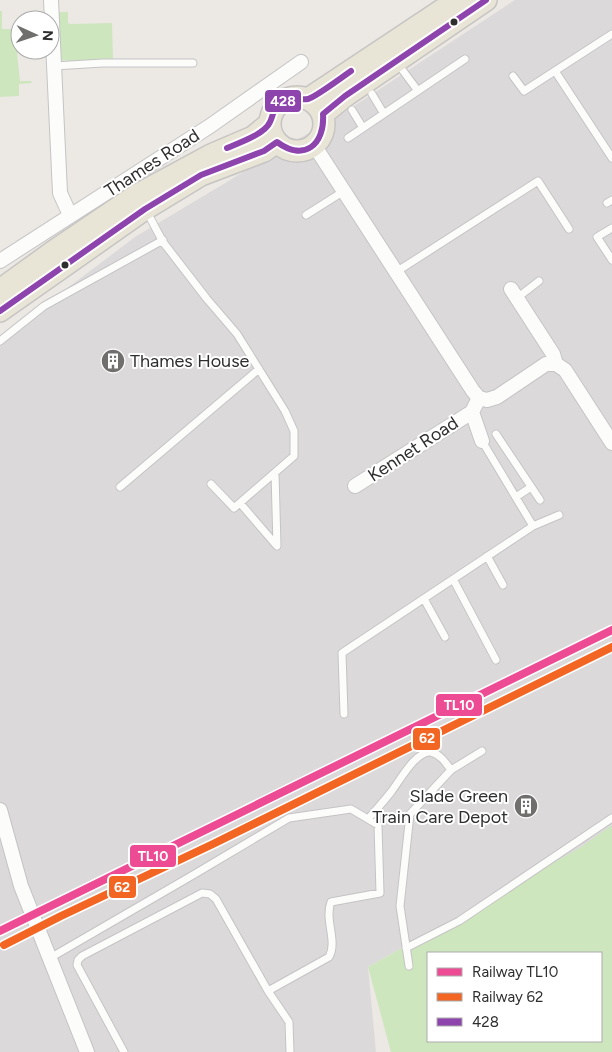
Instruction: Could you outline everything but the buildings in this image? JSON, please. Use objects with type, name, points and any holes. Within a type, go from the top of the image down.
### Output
[{"type":"main road","name":"Thames Road","points":[[0,311],[145,209],[201,175],[264,151],[274,132],[272,114],[283,101],[298,97],[316,107],[457,0]]},
{"type":"main road","points":[[274,132],[288,149],[300,151],[309,149],[318,142],[323,134],[324,124],[316,107],[345,96],[486,0]]},
{"type":"main road","name":"Thames Road","points":[[0,290],[54,250],[137,195],[211,155],[253,137],[274,132]]},
{"type":"street","points":[[51,0],[60,193],[70,215]]},
{"type":"street","name":"Thames Road","points":[[0,261],[210,126],[301,62]]},
{"type":"street","points":[[314,145],[478,398],[487,400],[497,397],[546,364],[556,364]]},
{"type":"street","points":[[514,293],[553,354],[556,364],[564,370],[612,443]]},
{"type":"street","name":"Kennet Road","points":[[355,486],[472,412],[478,398]]},
{"type":"street","name":"Kennet Road","points":[[472,412],[482,441]]},
{"type":"street","points":[[0,810],[21,886],[87,1052]]},
{"type":"lane","points":[[514,76],[524,91],[612,34]]},
{"type":"lane","points":[[348,138],[465,59]]},
{"type":"lane","points":[[397,62],[418,91]]},
{"type":"lane","points":[[54,66],[104,63],[193,63]]},
{"type":"lane","points":[[556,70],[612,158]]},
{"type":"lane","points":[[372,94],[384,114]]},
{"type":"lane","points":[[352,110],[363,128]]},
{"type":"lane","points":[[396,272],[538,181],[569,229]]},
{"type":"lane","points":[[306,215],[344,191]]},
{"type":"lane","points":[[145,209],[163,240],[207,299],[237,334],[285,411],[294,431],[294,456],[234,508],[211,484]]},
{"type":"lane","points":[[612,228],[597,238],[612,260]]},
{"type":"lane","points":[[0,341],[44,306],[163,240]]},
{"type":"lane","points":[[514,293],[539,282]]},
{"type":"lane","points":[[120,487],[259,370]]},
{"type":"lane","points":[[496,434],[540,500]]},
{"type":"lane","points":[[482,441],[533,526]]},
{"type":"lane","points":[[240,503],[277,546],[275,473]]},
{"type":"lane","points":[[516,497],[531,487]]},
{"type":"lane","points":[[344,714],[342,653],[533,526],[559,515]]},
{"type":"lane","points":[[487,556],[503,585]]},
{"type":"lane","points":[[453,579],[496,660]]},
{"type":"lane","points":[[424,599],[445,637]]},
{"type":"lane","points":[[409,966],[400,906],[410,814],[451,770],[482,751]]},
{"type":"lane","points":[[368,819],[392,792],[406,769],[428,752],[434,752],[451,770]]},
{"type":"lane","points":[[50,958],[193,876],[289,818],[351,809],[378,824],[380,893],[331,902],[328,909],[333,950],[329,957],[268,990]]},
{"type":"lane","points":[[406,948],[459,921],[612,818]]},
{"type":"lane","points":[[124,1052],[77,965],[78,960],[202,893],[210,894],[216,898],[268,990],[289,1022],[290,1052]]},
{"type":"shaded area","points":[[515,0],[612,0],[612,830],[368,967],[376,1052],[0,1052],[0,339],[135,237],[354,106]]},
{"type":"green space","points":[[0,11],[2,11],[2,29],[10,29],[10,60],[18,60],[20,81],[31,81],[32,83],[19,84],[19,96],[0,97]]},
{"type":"green space","points":[[60,12],[68,12],[68,23],[71,24],[112,23],[113,59],[60,60]]},
{"type":"green space","points":[[612,825],[612,1052],[391,1052],[368,967],[581,847]]},
{"type":"rail line","name":"TL10","points":[[0,931],[612,630]]},
{"type":"rail line","name":"62","points":[[4,945],[612,647]]},
{"type":"transit line","name":"428","points":[[0,311],[145,209],[201,175],[264,151],[277,142],[287,148],[296,150],[304,150],[311,147],[320,134],[323,125],[323,114],[345,96],[486,0]]},
{"type":"transit line","name":"428","points":[[227,148],[251,138],[263,130],[270,122],[276,106],[281,102],[289,99],[311,98],[351,71]]},
{"type":"place","name":"Thames House","points":[[113,361]]},
{"type":"place","name":"Slade Green Train Care Depot","points":[[526,806]]}]
